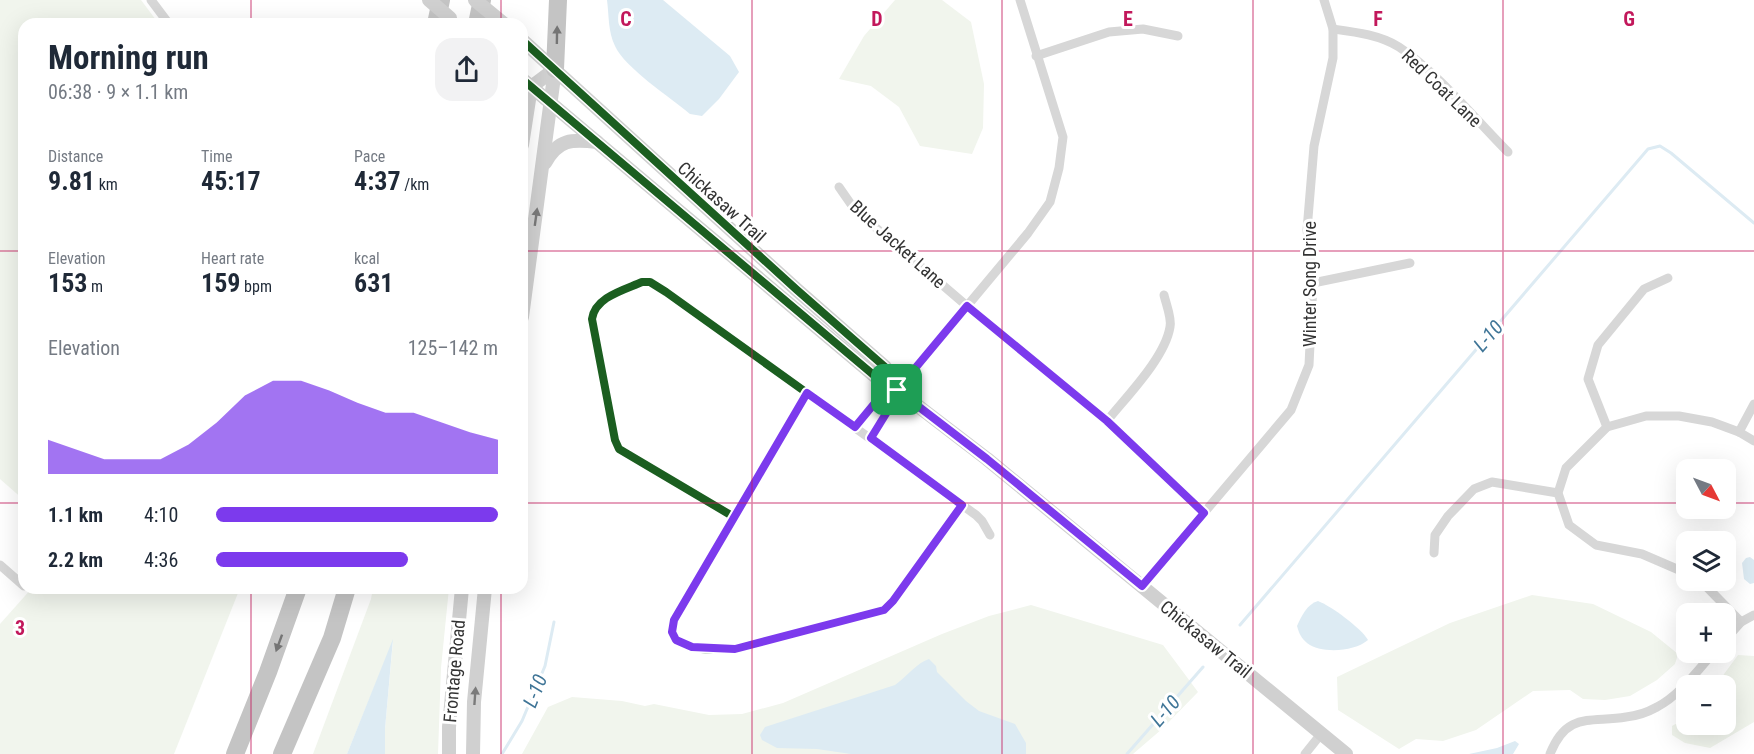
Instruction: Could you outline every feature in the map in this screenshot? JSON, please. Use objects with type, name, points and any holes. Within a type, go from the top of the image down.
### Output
[{"type":"highway","points":[[437,18],[441,0]]},
{"type":"highway","points":[[478,18],[482,0]]},
{"type":"highway","points":[[555,69],[558,0]]},
{"type":"highway","points":[[235,754],[296,594]]},
{"type":"highway","points":[[291,754],[345,594]]},
{"type":"highway","points":[[282,754],[332,638]]},
{"type":"street","points":[[151,0],[164,18]]},
{"type":"street","points":[[429,0],[451,18]]},
{"type":"street","points":[[475,0],[497,18]]},
{"type":"street","points":[[871,438],[897,390],[1028,233],[1050,202],[1063,137],[1020,0]]},
{"type":"street","name":"Winter Song Drive","points":[[1142,586],[1291,410],[1309,365],[1313,283],[1307,230],[1314,146],[1333,58],[1333,29],[1324,0]]},
{"type":"street","points":[[1036,56],[1109,32],[1143,29],[1178,36]]},
{"type":"street","name":"Red Coat Lane","points":[[1333,29],[1366,34],[1398,46],[1427,70],[1508,152]]},
{"type":"street","name":"Chickasaw Trail","points":[[528,45],[796,290],[885,366],[897,390]]},
{"type":"street","points":[[528,82],[555,69]]},
{"type":"street","points":[[528,274],[555,69]]},
{"type":"street","name":"Chickasaw Trail","points":[[528,85],[876,377],[897,390],[995,465],[1321,734],[1331,749],[1346,754]]},
{"type":"street","points":[[543,168],[551,152],[567,141],[578,139],[597,142]]},
{"type":"street","name":"Blue Jacket Lane","points":[[839,187],[855,210],[1107,421],[1204,513]]},
{"type":"street","points":[[1313,283],[1410,263]]},
{"type":"street","points":[[1607,427],[1588,379],[1598,345],[1644,289],[1668,278]]},
{"type":"street","points":[[734,517],[619,448],[615,440],[592,318],[596,306],[634,285],[650,282],[962,505],[982,520],[990,535]]},
{"type":"street","points":[[1107,421],[1147,373],[1163,346],[1171,326],[1164,295]]},
{"type":"street","points":[[855,427],[879,398],[897,390]]},
{"type":"street","points":[[807,393],[674,620],[672,626],[674,636],[684,645],[724,650],[735,649],[884,610],[893,601],[962,505]]},
{"type":"street","points":[[1739,432],[1754,404]]},
{"type":"street","points":[[1676,569],[1642,554],[1596,545],[1569,525],[1558,493],[1566,468],[1607,427],[1646,416],[1679,416],[1712,422],[1739,432],[1754,441]]},
{"type":"street","points":[[1434,553],[1435,535],[1448,516],[1474,489],[1492,482],[1558,493]]},
{"type":"street","points":[[0,565],[18,580]]},
{"type":"street","points":[[1711,591],[1741,622]]},
{"type":"street","name":"Frontage Road","points":[[449,754],[449,727],[461,594]]},
{"type":"street","name":"Frontage Road","points":[[473,754],[474,702],[483,594]]},
{"type":"street","points":[[1736,628],[1754,615]]},
{"type":"street","points":[[1550,754],[1559,736],[1574,724],[1591,719],[1633,716],[1666,702],[1703,663]]},
{"type":"street","points":[[1305,754],[1321,734]]},
{"type":"shaded area","points":[[0,0],[141,0],[154,18],[18,18],[18,495],[0,479]]},
{"type":"shaded area","points":[[607,0],[663,0],[730,56],[739,72],[719,99],[702,116],[690,114],[638,73],[620,54],[611,35]]},
{"type":"shaded area","points":[[895,0],[942,0],[971,22],[984,84],[983,128],[972,154],[920,146],[899,107],[871,86],[839,79],[864,36]]},
{"type":"shaded area","points":[[1750,557],[1754,560],[1754,583],[1750,584],[1744,579],[1742,563]]},
{"type":"shaded area","points":[[27,594],[238,594],[174,754],[0,754],[0,624]]},
{"type":"shaded area","points":[[372,594],[448,594],[441,668],[438,754],[385,754],[393,641],[347,754],[313,754]]},
{"type":"shaded area","points":[[1532,595],[1593,604],[1651,632],[1676,652],[1676,661],[1657,680],[1630,696],[1605,700],[1583,699],[1570,690],[1533,691],[1476,730],[1443,741],[1416,739],[1399,749],[1338,710],[1337,677],[1450,623]]},
{"type":"shaded area","points":[[1318,601],[1345,618],[1368,640],[1355,647],[1338,650],[1320,649],[1307,643],[1297,626],[1308,608]]},
{"type":"shaded area","points":[[1031,605],[1163,645],[1198,692],[1162,729],[1133,754],[522,754],[548,707],[572,697],[622,701],[645,706],[654,704],[709,715],[742,714],[783,703],[989,616]]},
{"type":"shaded area","points":[[393,639],[385,754],[347,754]]},
{"type":"shaded area","points":[[1738,655],[1754,656],[1754,722],[1736,733],[1736,675],[1723,675],[1732,663],[1736,663]]},
{"type":"shaded area","points":[[929,659],[936,666],[937,672],[979,711],[1015,724],[1026,743],[1026,754],[851,754],[817,749],[777,748],[762,740],[760,735],[765,727],[895,685]]},
{"type":"shaded area","points":[[1676,724],[1676,735],[1732,735],[1710,748],[1685,743],[1672,735],[1672,726]]},
{"type":"shaded area","points":[[1515,741],[1519,744],[1513,754],[1469,754],[1497,748]]},
{"type":"waterway","name":"L-10","points":[[1240,625],[1648,149],[1660,146],[1671,153],[1754,223]]},
{"type":"waterway","name":"L-10","points":[[502,754],[522,721],[545,666],[554,622]]},
{"type":"waterway","name":"L-10","points":[[1127,754],[1203,667]]},
{"type":"cycle path","points":[[528,45],[885,367],[897,390]]},
{"type":"cycle path","points":[[528,84],[876,377],[897,390],[1021,486]]},
{"type":"cycle path","points":[[734,517],[619,449],[615,440],[592,319],[594,311],[611,295],[642,282],[650,282],[807,393],[674,620],[672,632],[683,644],[699,649],[735,649],[884,610],[893,601],[962,505]]},
{"type":"route","points":[[897,390],[879,398],[855,427],[807,393],[674,620],[672,632],[676,640],[692,647],[735,649],[884,610],[888,607],[962,505],[871,438],[897,390],[987,459],[1142,586],[1204,513],[1107,421],[967,306],[897,390]]}]
